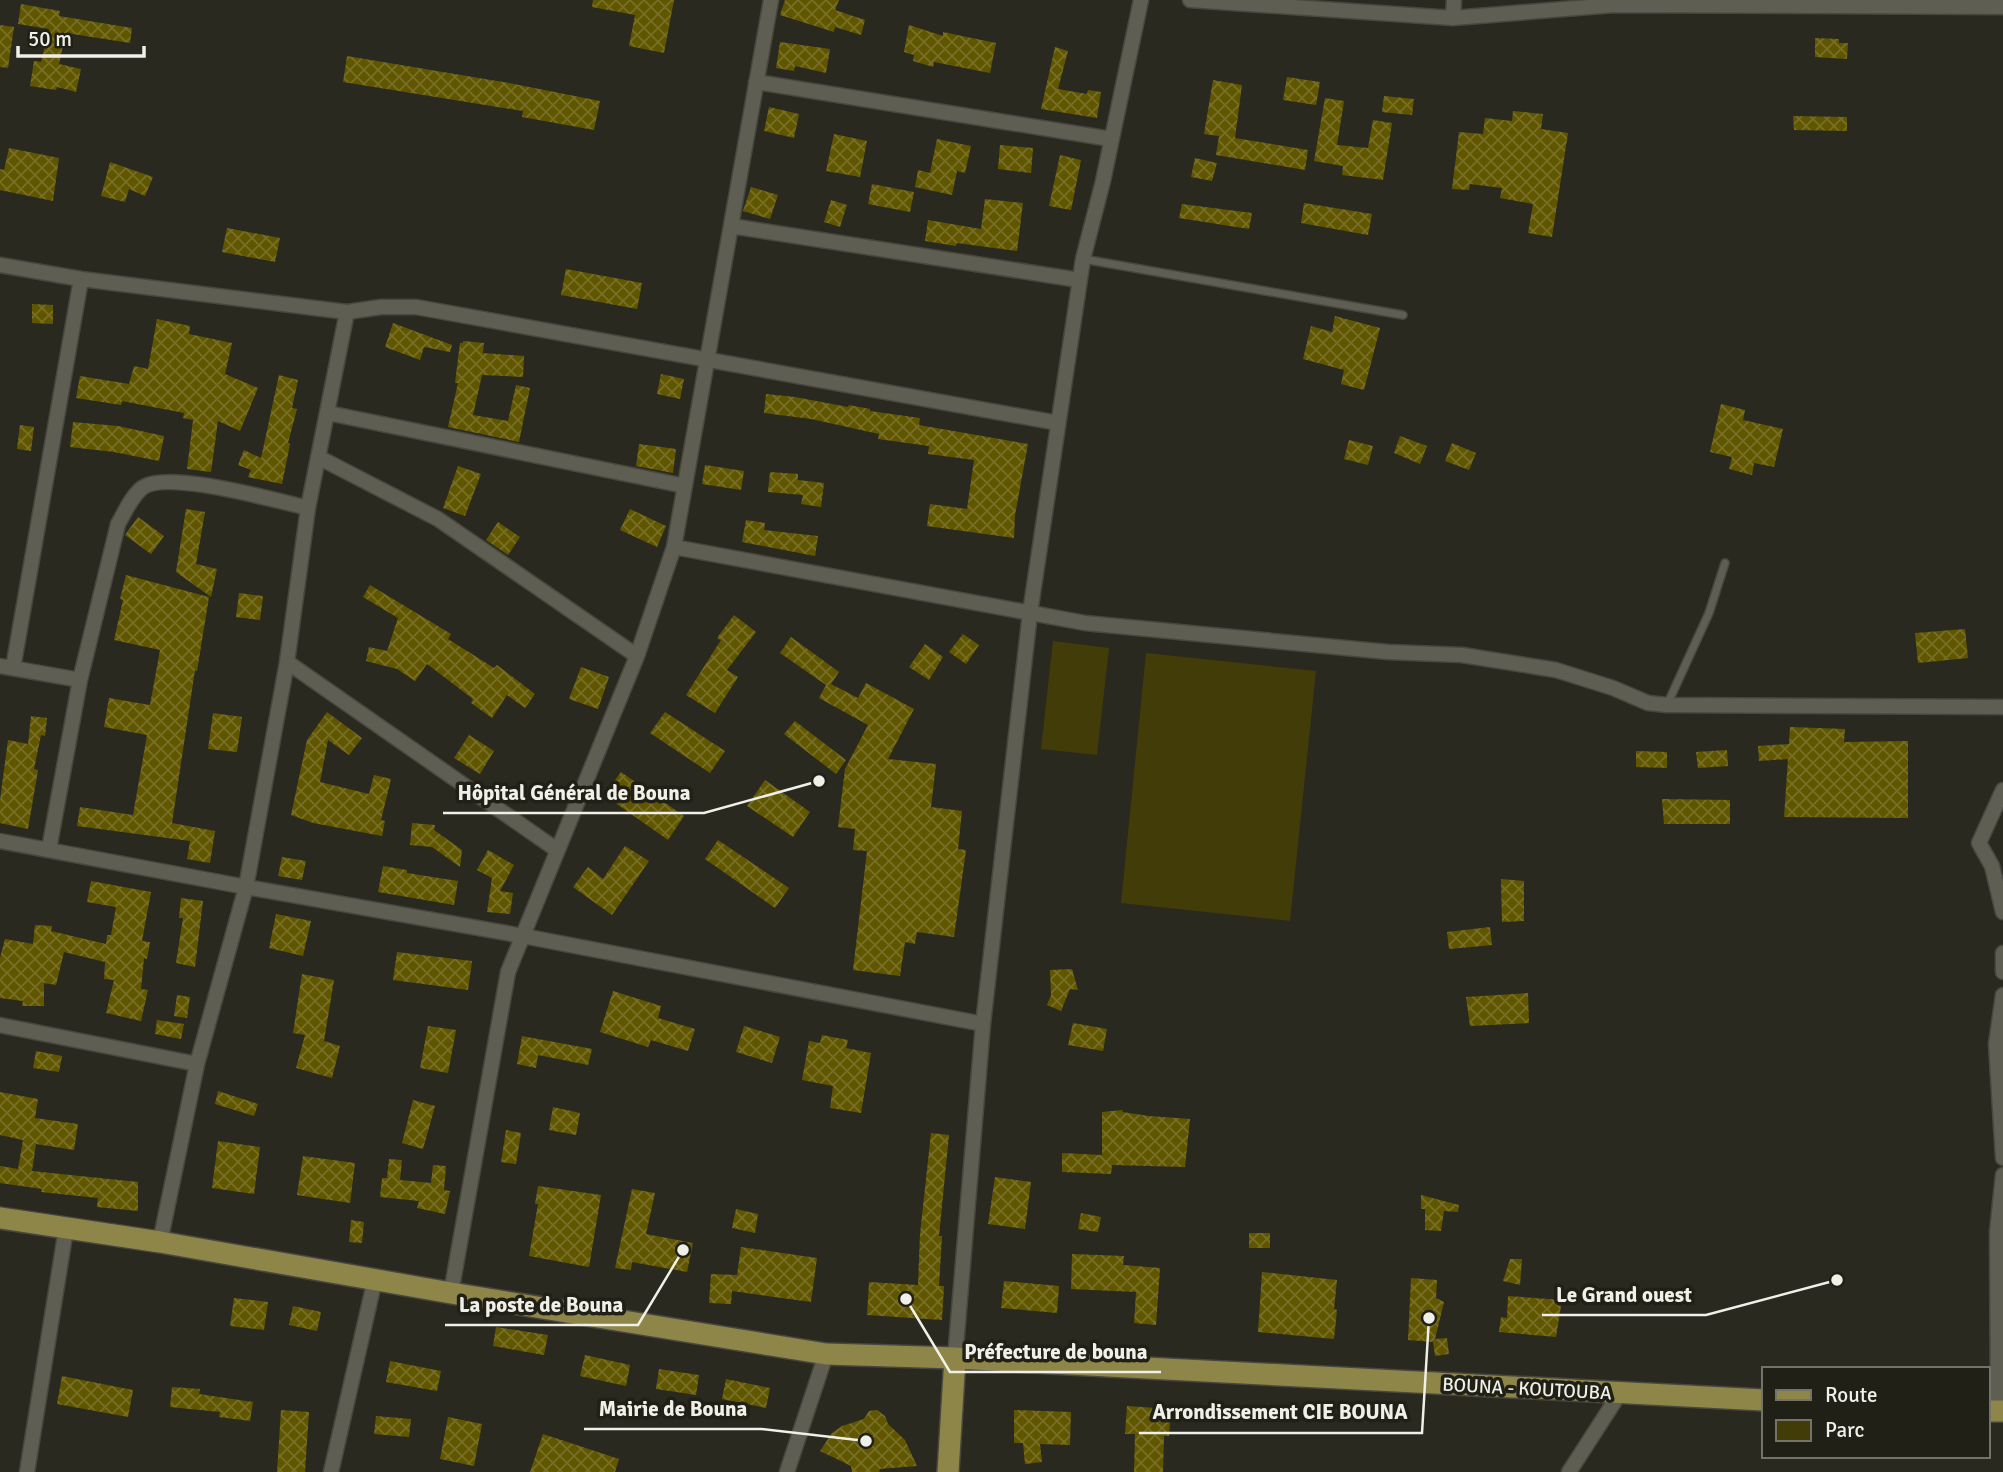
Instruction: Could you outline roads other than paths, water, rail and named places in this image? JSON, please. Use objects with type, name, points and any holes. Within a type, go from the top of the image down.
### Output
[{"type":"main road","name":"BOUNA - KOUTOUBA","points":[[0,1218],[160,1242],[826,1354],[956,1358],[1762,1400]]},
{"type":"main road","points":[[948,1472],[956,1358]]},
{"type":"street","points":[[451,1293],[508,972],[637,656],[674,548],[771,0]]},
{"type":"street","points":[[956,1358],[983,1024],[1030,613],[1079,280],[1104,181],[1141,0]]},
{"type":"street","points":[[1191,0],[1453,18],[1614,2],[2003,8]]},
{"type":"street","points":[[1453,18],[1454,0]]},
{"type":"street","points":[[756,82],[1111,139]]},
{"type":"street","points":[[731,226],[1079,280]]},
{"type":"street","points":[[0,265],[81,279],[347,312],[381,307],[416,307],[1058,423]]},
{"type":"street","points":[[80,680],[7,667],[81,279]]},
{"type":"street","points":[[160,1242],[197,1064],[246,887],[287,662],[308,508],[347,312]]},
{"type":"street","points":[[328,413],[685,486]]},
{"type":"street","points":[[318,457],[438,519],[637,656]]},
{"type":"street","points":[[48,849],[80,680],[118,524],[131,501],[150,483],[169,481],[222,488],[308,508]]},
{"type":"street","points":[[674,548],[1085,623],[1388,652],[1462,656],[1556,670],[1613,688],[1648,703],[2003,707]]},
{"type":"street","points":[[287,662],[557,850]]},
{"type":"street","points":[[2003,790],[1979,842],[1992,866],[2003,912]]},
{"type":"street","points":[[0,841],[523,936],[983,1024]]},
{"type":"street","points":[[2003,953],[2003,972]]},
{"type":"street","points":[[2003,995],[1996,1044],[2003,1158]]},
{"type":"street","points":[[0,1025],[197,1064]]},
{"type":"street","points":[[1996,1411],[1997,1232],[2003,1175]]},
{"type":"street","points":[[27,1472],[66,1229]]},
{"type":"street","points":[[331,1472],[375,1279]]},
{"type":"street","points":[[787,1472],[826,1354]]},
{"type":"street","points":[[1569,1472],[1619,1393]]},
{"type":"lane","points":[[1083,259],[1403,315]]},
{"type":"lane","points":[[1667,705],[1709,613],[1725,563]]},
{"type":"place","name":"Hôpital Général de Bouna","points":[[819,781]]},
{"type":"place","name":"La poste de Bouna","points":[[683,1250]]},
{"type":"place","name":"Le Grand ouest","points":[[1837,1280]]},
{"type":"place","name":"Préfecture de bouna","points":[[906,1299]]},
{"type":"place","name":"Arrondissement CIE BOUNA","points":[[1429,1318]]},
{"type":"place","name":"Mairie de Bouna","points":[[866,1441]]}]
